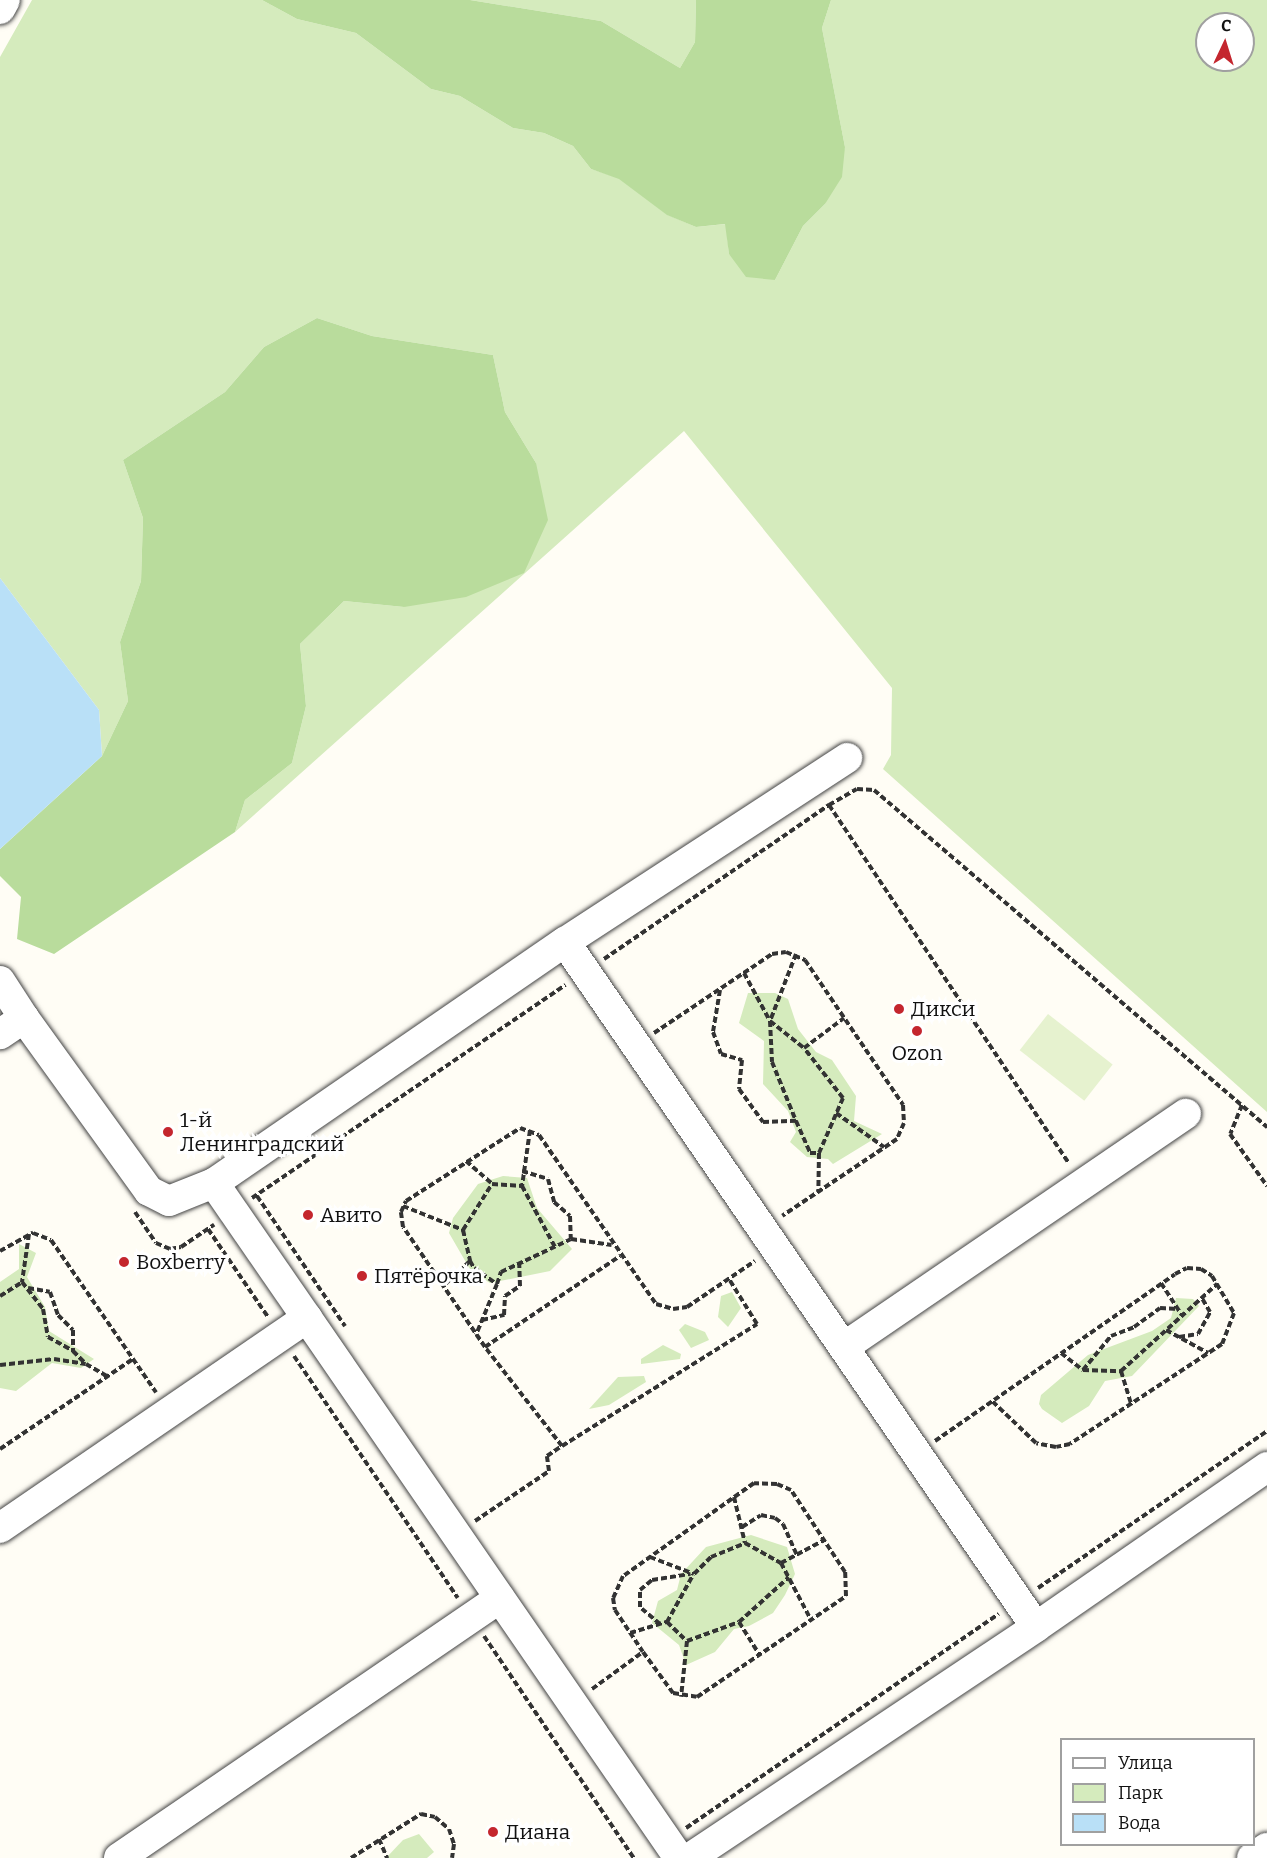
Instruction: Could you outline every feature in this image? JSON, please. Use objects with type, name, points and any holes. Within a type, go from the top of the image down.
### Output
[{"type":"street","points":[[0,9],[5,0]]},
{"type":"street","points":[[0,981],[24,1018],[149,1191],[169,1201],[214,1183],[565,942],[847,758]]},
{"type":"street","points":[[565,942],[1036,1627]]},
{"type":"street","points":[[0,1034],[24,1018]]},
{"type":"street","points":[[844,1347],[1186,1114]]},
{"type":"street","points":[[214,1183],[572,1703],[679,1852],[1036,1627],[1267,1467]]},
{"type":"street","points":[[0,1528],[307,1318]]},
{"type":"street","points":[[119,1858],[500,1598]]},
{"type":"street","points":[[1252,1858],[1267,1848]]},
{"type":"path","points":[[829,805],[1083,1184]]},
{"type":"path","points":[[403,1206],[512,1130],[530,1130],[538,1135],[650,1299],[664,1308],[687,1307],[729,1279],[818,1192],[884,1147],[902,1131],[903,1105],[805,960],[796,954],[772,954],[636,1046]]},
{"type":"path","points":[[796,954],[770,1021],[772,1062],[810,1153],[819,1153]]},
{"type":"path","points":[[744,973],[770,1021],[804,1048],[843,1098],[819,1153],[818,1192]]},
{"type":"path","points":[[720,989],[712,1032],[721,1054],[742,1060],[739,1089],[763,1122],[796,1121]]},
{"type":"path","points":[[804,1048],[844,1018]]},
{"type":"path","points":[[1242,1106],[1230,1134],[1267,1186]]},
{"type":"path","points":[[836,1113],[884,1147]]},
{"type":"path","points":[[530,1130],[522,1171],[522,1186],[555,1247]]},
{"type":"path","points":[[466,1161],[492,1184],[522,1186]]},
{"type":"path","points":[[522,1171],[548,1179],[554,1202],[570,1216],[571,1239]]},
{"type":"path","points":[[492,1184],[463,1230],[474,1268],[497,1284]]},
{"type":"path","points":[[403,1206],[463,1230]]},
{"type":"path","points":[[403,1206],[403,1227],[476,1335],[562,1446]]},
{"type":"path","points":[[208,1229],[634,1858]]},
{"type":"path","points":[[29,1234],[22,1282],[43,1309],[48,1336],[73,1351],[86,1364],[107,1376]]},
{"type":"path","points":[[0,1251],[29,1234],[43,1234],[51,1240],[170,1412]]},
{"type":"path","points":[[476,1335],[501,1272],[571,1239],[613,1245]]},
{"type":"path","points":[[485,1347],[620,1256]]},
{"type":"path","points":[[443,1286],[471,1261]]},
{"type":"path","points":[[482,1320],[504,1315],[505,1296],[520,1286],[519,1263]]},
{"type":"path","points":[[917,1453],[1161,1283],[1187,1268],[1200,1269],[1217,1284],[1234,1313],[1228,1336],[1208,1353],[1070,1444],[1056,1447],[1036,1443],[993,1401]]},
{"type":"path","points":[[456,1534],[549,1471],[547,1456],[757,1324],[729,1279]]},
{"type":"path","points":[[0,1296],[22,1282]]},
{"type":"path","points":[[1161,1283],[1182,1315]]},
{"type":"path","points":[[1061,1353],[1083,1370],[1121,1371],[1217,1284]]},
{"type":"path","points":[[27,1288],[50,1292],[58,1315],[73,1330],[73,1351]]},
{"type":"path","points":[[1179,1337],[1198,1334],[1210,1312],[1202,1298]]},
{"type":"path","points":[[1083,1370],[1111,1336],[1134,1327],[1160,1308],[1178,1309]]},
{"type":"path","points":[[1166,1330],[1208,1353]]},
{"type":"path","points":[[0,1365],[54,1359],[86,1364]]},
{"type":"path","points":[[0,1449],[133,1359]]},
{"type":"path","points":[[1121,1371],[1131,1404]]},
{"type":"path","points":[[679,1852],[1018,1601],[1267,1431]]},
{"type":"path","points":[[754,1484],[777,1484],[790,1490],[824,1540],[845,1572],[846,1596],[706,1693],[681,1697],[666,1686],[615,1610],[615,1592],[622,1576],[754,1484]]},
{"type":"path","points":[[734,1497],[745,1543]]},
{"type":"path","points":[[742,1527],[760,1515],[775,1518],[783,1524],[797,1555]]},
{"type":"path","points":[[781,1563],[824,1540]]},
{"type":"path","points":[[745,1543],[781,1563],[811,1620]]},
{"type":"path","points":[[630,1633],[667,1622],[693,1574],[711,1557],[745,1543]]},
{"type":"path","points":[[650,1557],[693,1574]]},
{"type":"path","points":[[660,1624],[640,1607],[640,1590],[652,1580],[693,1574]]},
{"type":"path","points":[[687,1641],[739,1622],[789,1577]]},
{"type":"path","points":[[667,1622],[687,1641]]},
{"type":"path","points":[[739,1622],[760,1655]]},
{"type":"path","points":[[681,1697],[687,1641]]},
{"type":"path","points":[[572,1703],[643,1652]]},
{"type":"path","points":[[351,1858],[413,1816],[435,1817],[449,1829],[454,1844],[452,1858]]},
{"type":"path","points":[[379,1839],[387,1858]]},
{"type":"green space","points":[[32,0],[262,0],[297,19],[356,33],[431,89],[460,96],[513,128],[544,133],[573,146],[591,169],[619,178],[668,215],[696,227],[726,224],[729,254],[775,280],[803,226],[825,204],[845,147],[822,28],[831,0],[1267,0],[1267,1112],[883,769],[891,755],[892,688],[684,431],[235,832],[245,800],[292,763],[306,706],[300,644],[344,601],[404,607],[536,463],[505,412],[493,355],[372,336],[317,318],[264,347],[225,392],[123,460],[143,518],[141,581],[120,642],[128,701],[102,756],[99,710],[0,578],[0,57]]},
{"type":"green space","points":[[262,0],[470,0],[601,21],[680,68],[695,42],[696,0],[831,0],[822,28],[845,147],[842,177],[825,204],[803,226],[775,280],[746,277],[729,254],[725,224],[696,227],[667,215],[619,179],[591,169],[573,146],[544,133],[513,128],[460,96],[431,89],[356,33],[297,19]]},
{"type":"green space","points":[[470,0],[696,0],[695,42],[680,68],[601,21]]},
{"type":"green space","points":[[317,318],[372,336],[493,355],[505,412],[536,463],[548,520],[524,573],[466,597],[404,607],[344,601],[300,644],[306,706],[292,763],[245,800],[235,832],[54,954],[17,939],[21,897],[0,876],[0,849],[102,756],[128,701],[120,642],[141,581],[143,518],[123,460],[225,392],[264,347]]},
{"type":"green space","points":[[748,993],[775,993],[788,999],[798,1029],[816,1052],[832,1060],[856,1096],[854,1121],[882,1134],[833,1164],[828,1159],[807,1157],[790,1142],[796,1132],[788,1111],[763,1084],[764,1041],[739,1023]]},
{"type":"green space","points":[[1048,1014],[1113,1064],[1084,1101],[1020,1050]]},
{"type":"green space","points":[[503,1176],[527,1178],[537,1208],[572,1249],[550,1271],[490,1283],[471,1271],[449,1233],[453,1218],[478,1184]]},
{"type":"green space","points":[[19,1244],[36,1253],[27,1277],[45,1307],[49,1331],[94,1359],[81,1368],[52,1363],[16,1391],[0,1388],[0,1282],[19,1269]]},
{"type":"green space","points":[[732,1292],[741,1308],[728,1327],[718,1317],[721,1296]]},
{"type":"green space","points":[[1176,1298],[1193,1299],[1199,1306],[1132,1376],[1105,1381],[1089,1406],[1062,1423],[1042,1409],[1039,1404],[1041,1395],[1088,1355],[1152,1331],[1171,1318]]},
{"type":"green space","points":[[685,1324],[705,1332],[709,1340],[691,1348],[679,1330]]},
{"type":"green space","points":[[663,1345],[681,1354],[680,1359],[641,1364],[641,1359]]},
{"type":"green space","points":[[644,1376],[646,1382],[609,1405],[589,1409],[618,1377]]},
{"type":"green space","points":[[751,1535],[787,1547],[795,1574],[785,1595],[773,1613],[749,1626],[734,1629],[715,1652],[686,1665],[679,1645],[652,1623],[658,1601],[677,1590],[681,1574],[706,1547]]},
{"type":"green space","points":[[419,1834],[434,1852],[427,1858],[386,1858],[403,1840]]},
{"type":"water","points":[[0,578],[99,710],[102,756],[0,849]]},
{"type":"place","name":"Дикси","points":[[899,1009]]},
{"type":"place","name":"Ozon","points":[[917,1031]]},
{"type":"place","name":"1-й Ленинградский","points":[[168,1132]]},
{"type":"place","name":"Авито","points":[[308,1215]]},
{"type":"place","name":"Boxberry","points":[[124,1262]]},
{"type":"place","name":"Пятёрочка","points":[[362,1276]]},
{"type":"place","name":"Диана","points":[[493,1832]]}]
